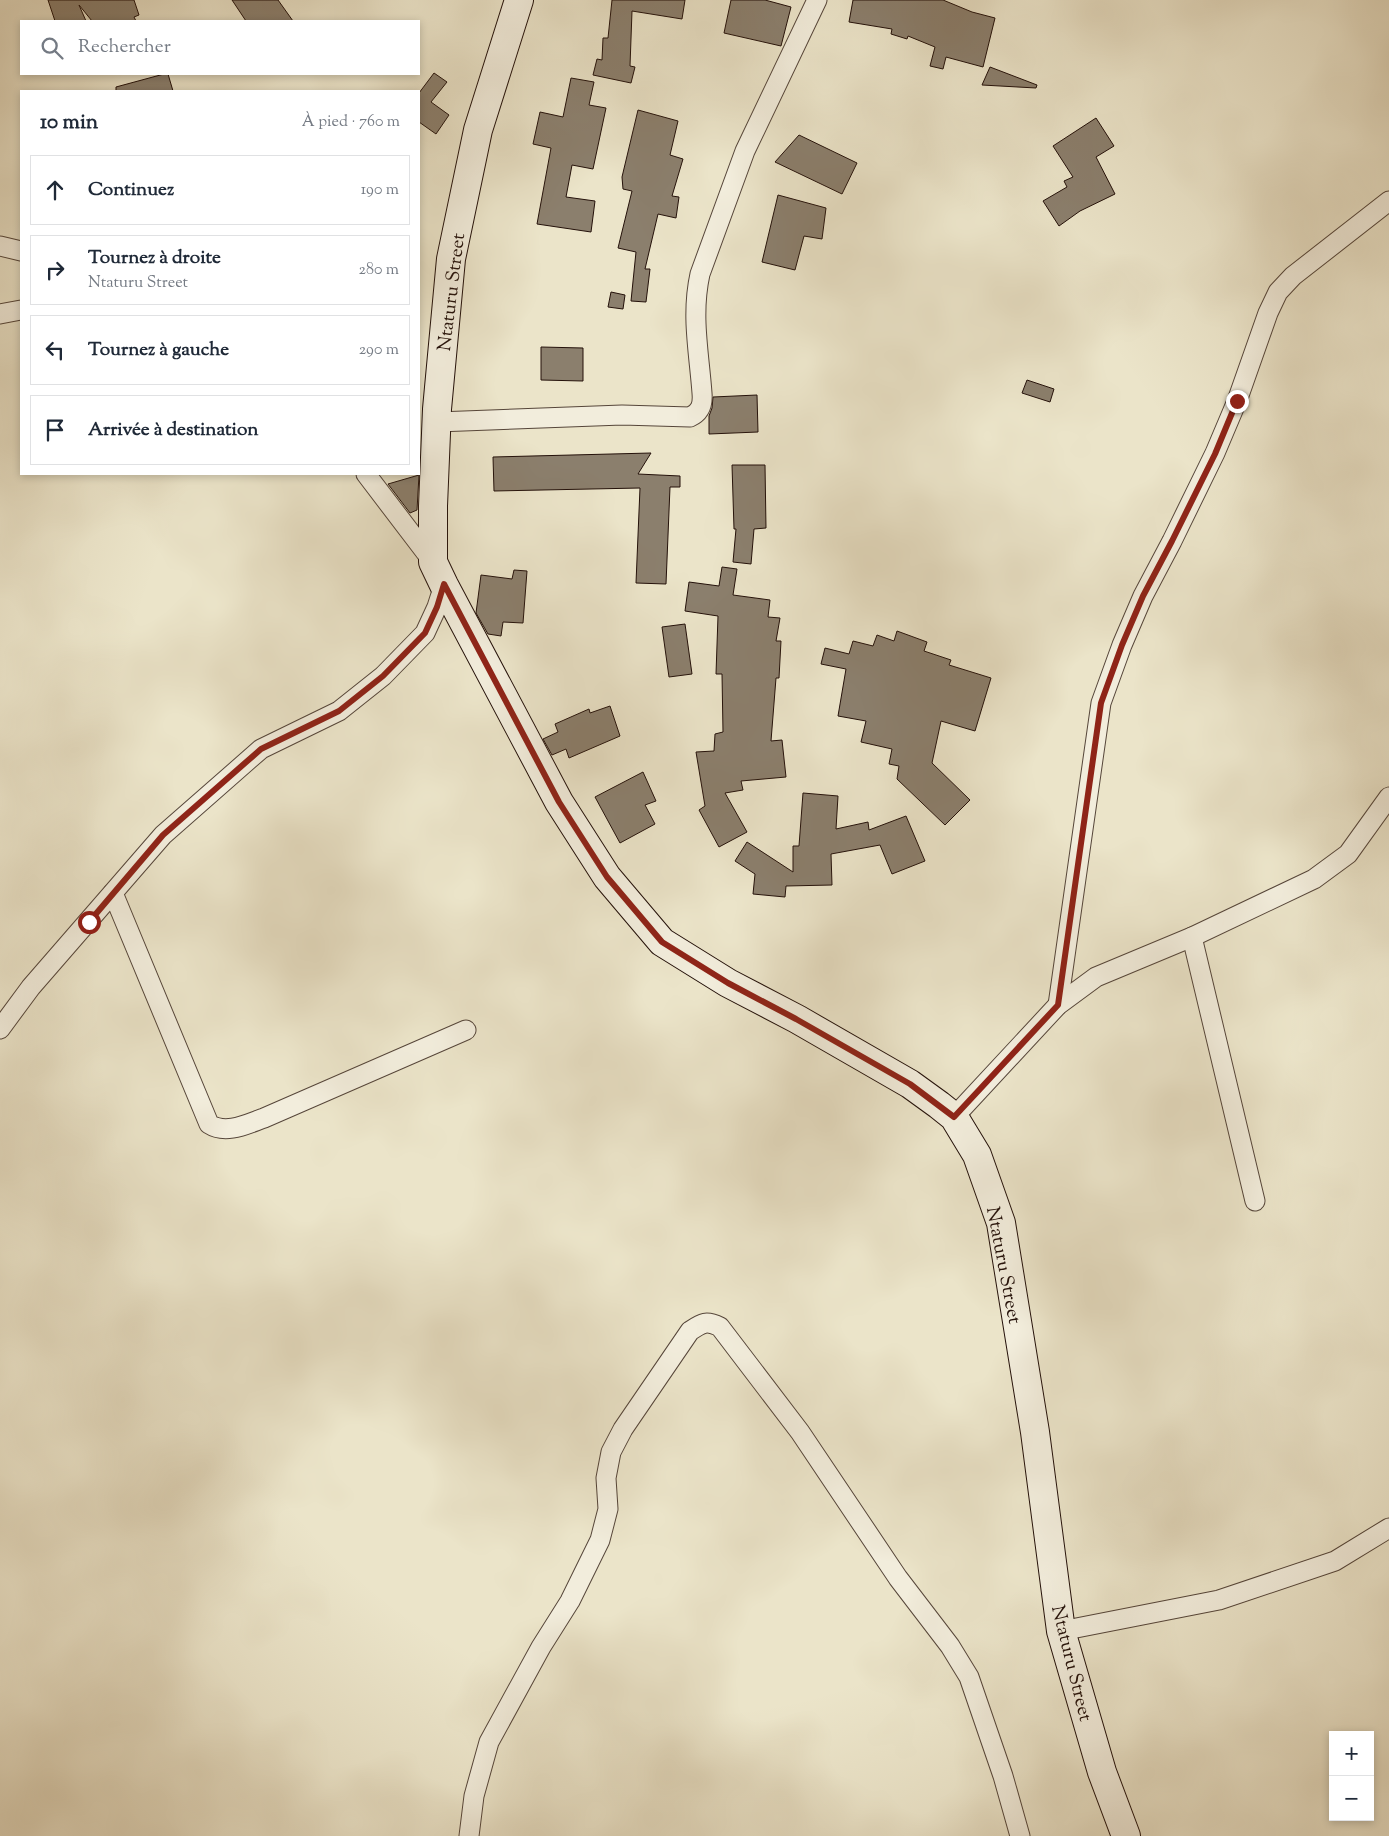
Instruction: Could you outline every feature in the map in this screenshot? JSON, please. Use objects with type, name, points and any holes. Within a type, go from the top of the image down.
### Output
[{"type":"street","name":"Ntaturu Street","points":[[519,0],[478,130],[451,259],[437,422],[433,506],[439,573],[559,802],[607,877],[662,942],[728,983],[796,1019],[910,1084],[954,1117],[977,1155],[1001,1223],[1035,1432],[1062,1631],[1102,1772],[1126,1836]]},
{"type":"street","points":[[437,422],[622,415],[690,417],[699,411],[703,401],[694,313],[695,295],[700,274],[745,151],[817,0]]},
{"type":"street","points":[[1058,1005],[1101,703],[1122,645],[1143,596],[1215,454],[1237,401],[1268,313],[1278,292],[1293,276],[1389,201]]},
{"type":"street","points":[[0,246],[20,251]]},
{"type":"street","points":[[0,314],[20,310]]},
{"type":"street","points":[[0,1029],[31,987],[163,835],[261,749],[339,711],[383,676],[425,633],[437,607],[439,573],[367,475]]},
{"type":"street","points":[[954,1117],[1058,1005],[1096,977],[1192,937],[1314,879],[1348,854],[1389,797]]},
{"type":"street","points":[[113,894],[208,1124],[214,1127],[232,1129],[264,1118],[466,1030]]},
{"type":"street","points":[[1192,937],[1255,1201]]},
{"type":"street","points":[[469,1836],[474,1796],[489,1742],[541,1647],[570,1601],[600,1540],[608,1509],[606,1478],[611,1452],[623,1429],[690,1331],[702,1323],[711,1322],[720,1327],[800,1432],[898,1578],[950,1646],[970,1677],[1003,1776],[1020,1836]]},
{"type":"street","points":[[1062,1631],[1219,1600],[1335,1561],[1389,1528]]},
{"type":"building","points":[[48,0],[134,0],[139,15],[134,17],[136,20],[91,20],[79,5],[86,20],[55,20]]},
{"type":"building","points":[[232,0],[278,0],[292,20],[245,20]]},
{"type":"building","points":[[612,0],[685,0],[682,19],[632,11],[630,66],[635,67],[631,83],[593,75],[597,59],[602,60],[603,38],[608,38]]},
{"type":"building","points":[[731,0],[765,0],[791,7],[781,46],[724,33]]},
{"type":"building","points":[[853,0],[943,0],[972,12],[995,18],[983,67],[946,57],[943,69],[930,66],[935,47],[908,36],[907,39],[891,34],[892,29],[849,22]]},
{"type":"building","points":[[990,67],[1037,85],[1036,88],[982,85]]},
{"type":"building","points":[[434,73],[447,82],[431,102],[449,115],[436,134],[420,123],[420,92]]},
{"type":"building","points":[[160,75],[168,75],[173,90],[116,90],[116,87]]},
{"type":"building","points":[[571,78],[594,82],[589,105],[606,108],[593,169],[572,165],[566,197],[595,201],[591,232],[537,224],[551,148],[533,144],[540,112],[563,117]]},
{"type":"building","points":[[638,110],[678,121],[670,155],[683,159],[672,196],[679,197],[676,218],[658,214],[645,269],[650,269],[646,302],[631,301],[636,252],[618,248],[632,191],[623,189],[622,177]]},
{"type":"building","points":[[1096,118],[1114,146],[1096,157],[1115,194],[1080,211],[1059,226],[1043,201],[1067,187],[1064,181],[1073,177],[1053,146]]},
{"type":"building","points":[[799,135],[857,163],[842,194],[775,162]]},
{"type":"building","points":[[778,195],[826,208],[822,239],[804,236],[795,270],[762,262]]},
{"type":"building","points":[[611,292],[625,295],[623,309],[608,307]]},
{"type":"building","points":[[541,347],[583,348],[583,381],[541,380]]},
{"type":"building","points":[[1027,380],[1054,389],[1050,402],[1022,393]]},
{"type":"building","points":[[757,395],[758,432],[709,434],[709,416],[713,397]]},
{"type":"building","points":[[651,453],[638,474],[680,476],[680,487],[670,487],[666,584],[636,583],[640,488],[494,491],[493,457]]},
{"type":"building","points":[[732,465],[765,465],[766,528],[754,529],[751,564],[733,562],[736,529],[734,529]]},
{"type":"building","points":[[419,475],[417,510],[410,513],[388,484]]},
{"type":"building","points":[[722,567],[737,569],[733,595],[770,600],[768,617],[780,618],[776,641],[781,641],[779,678],[776,678],[771,741],[782,740],[786,777],[741,781],[743,790],[725,793],[747,832],[719,847],[699,810],[705,806],[696,752],[714,751],[715,734],[723,732],[722,674],[716,674],[718,616],[685,611],[689,582],[719,586]]},
{"type":"building","points":[[514,570],[527,571],[523,623],[503,622],[501,636],[488,634],[476,613],[481,575],[512,579]]},
{"type":"building","points":[[685,624],[692,674],[669,677],[662,627]]},
{"type":"building","points":[[897,631],[927,642],[924,651],[951,660],[949,665],[991,678],[975,731],[941,721],[932,763],[970,800],[945,825],[897,779],[899,766],[889,764],[892,749],[861,742],[866,721],[838,716],[846,669],[821,664],[825,648],[849,654],[853,641],[873,646],[877,635],[894,641]]},
{"type":"building","points":[[610,706],[620,736],[569,758],[566,749],[552,755],[543,739],[558,732],[555,724],[589,709],[590,713]]},
{"type":"building","points":[[643,772],[656,801],[645,805],[655,824],[620,843],[595,797]]},
{"type":"building","points":[[803,793],[838,796],[836,829],[868,822],[869,830],[906,816],[925,861],[892,874],[880,845],[831,854],[832,885],[786,886],[785,897],[753,894],[755,874],[735,861],[747,842],[793,872],[793,846],[799,846]]},
{"type":"route","points":[[89,922],[163,835],[261,749],[339,711],[383,676],[425,633],[437,607],[444,584],[559,802],[607,877],[662,942],[728,983],[796,1019],[910,1084],[954,1117],[1058,1005],[1101,703],[1122,645],[1143,596],[1215,454],[1237,401]]}]
